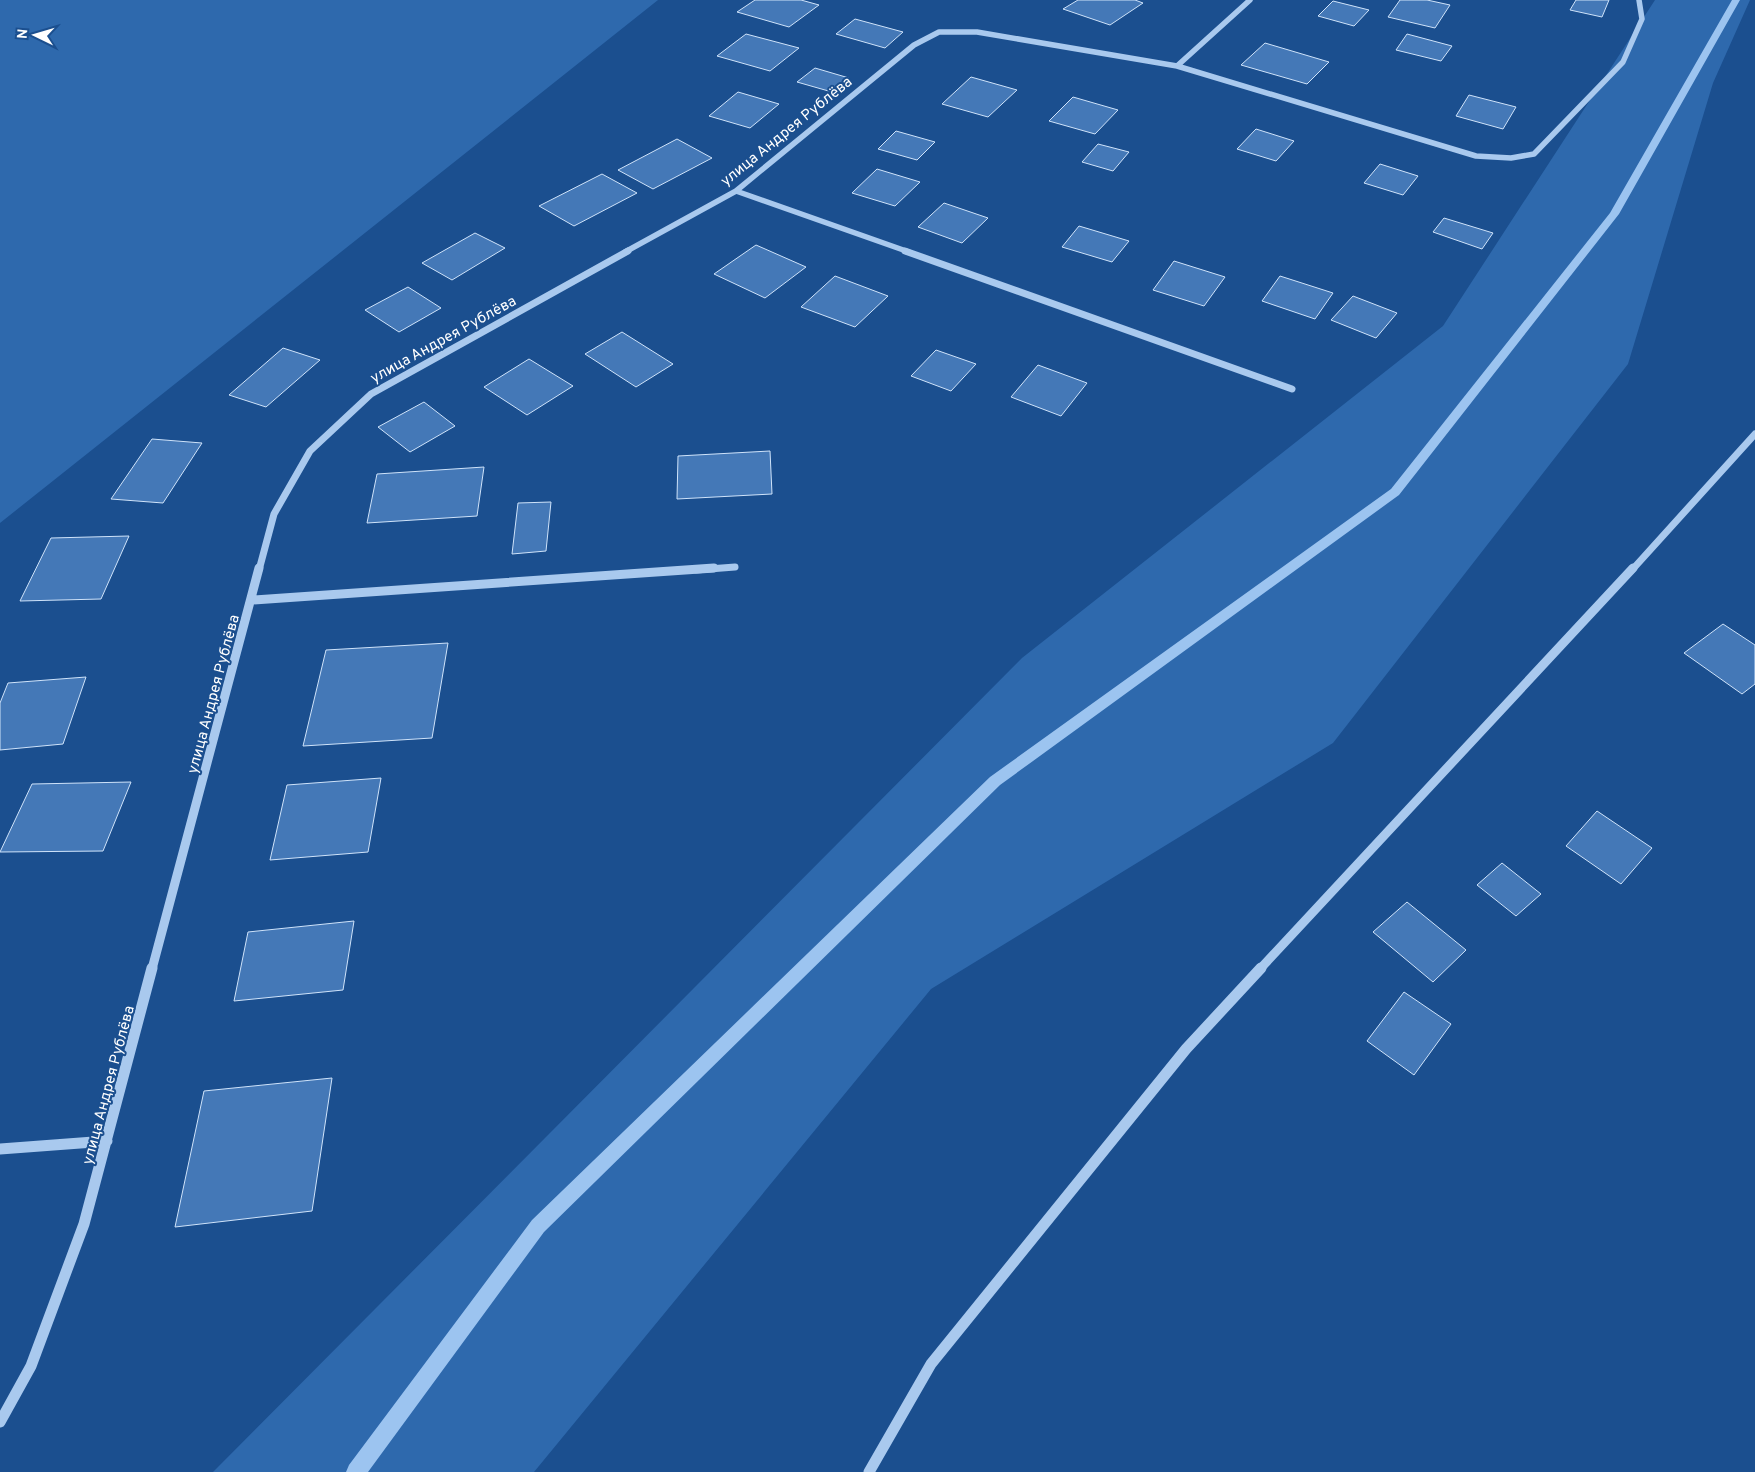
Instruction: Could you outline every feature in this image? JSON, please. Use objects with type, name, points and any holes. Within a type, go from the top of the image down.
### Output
[{"type":"street","points":[[1177,66],[1250,0]]},
{"type":"street","name":"улица Андрея Рублёва","points":[[0,1422],[32,1366],[84,1224],[253,600],[274,514],[310,451],[371,394],[736,191],[914,45],[939,32],[977,32],[1177,66]]},
{"type":"street","points":[[736,191],[1292,388]]},
{"type":"street","points":[[869,1472],[931,1364],[1186,1049],[1684,515],[1755,434]]},
{"type":"street","points":[[253,600],[734,567]]},
{"type":"street","points":[[0,1149],[107,1141]]},
{"type":"lane","points":[[1177,66],[1476,156],[1511,158],[1534,154],[1623,62],[1642,19],[1639,0]]},
{"type":"shaded area","points":[[0,0],[658,0],[0,523]]},
{"type":"shaded area","points":[[1655,0],[1750,0],[1713,83],[1628,364],[1333,743],[931,989],[534,1472],[213,1472],[1022,658],[1443,326]]},
{"type":"building","points":[[755,0],[801,0],[819,5],[789,27],[737,12]]},
{"type":"building","points":[[1078,0],[1135,0],[1143,3],[1110,25],[1063,9]]},
{"type":"building","points":[[1400,0],[1427,0],[1450,5],[1435,28],[1388,17]]},
{"type":"building","points":[[1576,0],[1609,0],[1602,17],[1570,10]]},
{"type":"building","points":[[1333,1],[1369,10],[1354,26],[1318,16]]},
{"type":"building","points":[[855,19],[903,32],[885,48],[836,34]]},
{"type":"building","points":[[746,34],[799,48],[770,71],[717,56]]},
{"type":"building","points":[[1407,34],[1452,46],[1441,61],[1396,50]]},
{"type":"building","points":[[1265,43],[1329,62],[1307,84],[1241,65]]},
{"type":"building","points":[[815,68],[849,78],[832,92],[797,82]]},
{"type":"building","points":[[971,77],[1017,90],[988,117],[942,104]]},
{"type":"building","points":[[738,92],[779,104],[750,128],[709,116]]},
{"type":"building","points":[[1469,95],[1516,107],[1503,129],[1456,116]]},
{"type":"building","points":[[1073,97],[1118,110],[1095,134],[1049,121]]},
{"type":"building","points":[[1256,129],[1294,141],[1276,161],[1237,149]]},
{"type":"building","points":[[896,131],[935,142],[917,160],[878,149]]},
{"type":"building","points":[[677,139],[712,158],[653,189],[618,170]]},
{"type":"building","points":[[1098,144],[1129,152],[1113,171],[1082,162]]},
{"type":"building","points":[[1380,164],[1418,176],[1403,195],[1364,183]]},
{"type":"building","points":[[877,169],[920,182],[895,206],[852,193]]},
{"type":"building","points":[[602,174],[637,193],[574,226],[539,206]]},
{"type":"building","points":[[944,203],[988,218],[962,243],[918,227]]},
{"type":"building","points":[[1444,218],[1493,233],[1482,249],[1433,232]]},
{"type":"building","points":[[1079,226],[1129,241],[1112,262],[1062,247]]},
{"type":"building","points":[[475,233],[505,248],[452,280],[422,263]]},
{"type":"building","points":[[756,245],[806,267],[765,298],[714,274]]},
{"type":"building","points":[[1174,261],[1225,277],[1204,306],[1153,290]]},
{"type":"building","points":[[835,276],[888,296],[855,327],[801,307]]},
{"type":"building","points":[[1280,276],[1333,293],[1315,319],[1262,301]]},
{"type":"building","points":[[408,287],[441,308],[399,332],[365,310]]},
{"type":"building","points":[[1353,296],[1397,313],[1376,338],[1331,320]]},
{"type":"building","points":[[622,332],[673,364],[636,387],[585,354]]},
{"type":"building","points":[[283,348],[320,360],[266,407],[229,395]]},
{"type":"building","points":[[936,350],[976,364],[951,391],[911,376]]},
{"type":"building","points":[[529,359],[573,386],[527,415],[484,387]]},
{"type":"building","points":[[1038,365],[1087,383],[1061,416],[1011,397]]},
{"type":"building","points":[[424,402],[455,426],[410,452],[378,427]]},
{"type":"building","points":[[152,439],[202,443],[163,503],[111,499]]},
{"type":"building","points":[[770,451],[772,494],[677,499],[678,456]]},
{"type":"building","points":[[484,467],[477,516],[367,523],[377,474]]},
{"type":"building","points":[[551,502],[546,551],[512,554],[518,503]]},
{"type":"building","points":[[129,536],[101,599],[20,601],[51,538]]},
{"type":"building","points":[[1723,624],[1755,645],[1755,684],[1742,694],[1684,653]]},
{"type":"building","points":[[448,643],[432,738],[303,746],[326,650]]},
{"type":"building","points":[[86,677],[63,744],[0,750],[0,703],[8,683]]},
{"type":"building","points":[[381,778],[368,852],[270,860],[287,785]]},
{"type":"building","points":[[131,782],[103,851],[0,852],[32,784]]},
{"type":"building","points":[[1597,811],[1652,848],[1621,884],[1566,846]]},
{"type":"building","points":[[1502,863],[1541,894],[1516,916],[1477,885]]},
{"type":"building","points":[[1407,902],[1466,950],[1433,982],[1373,932]]},
{"type":"building","points":[[354,921],[343,990],[234,1001],[248,932]]},
{"type":"building","points":[[1404,992],[1451,1024],[1414,1075],[1367,1041]]},
{"type":"building","points":[[332,1078],[312,1211],[175,1227],[204,1091]]},
{"type":"waterway","points":[[356,1472],[538,1226],[995,781],[1395,492],[1614,214],[1736,0]]}]
